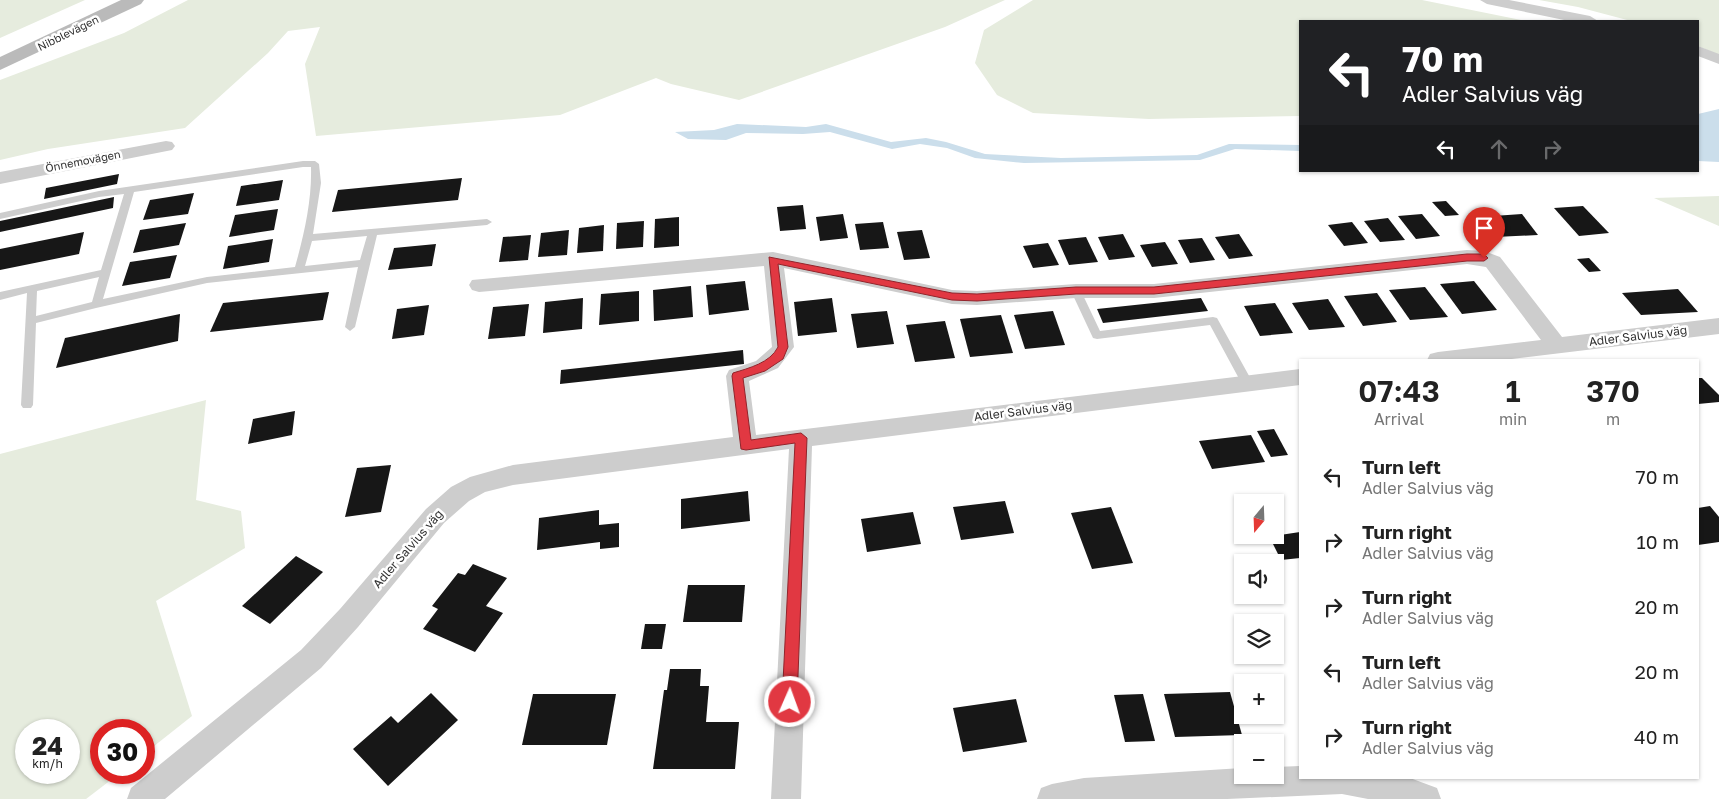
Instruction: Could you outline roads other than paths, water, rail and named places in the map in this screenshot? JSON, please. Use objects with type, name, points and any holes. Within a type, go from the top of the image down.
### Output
[{"type":"street","name":"Nibblevägen","points":[[0,64],[135,0]]},
{"type":"street","points":[[1487,0],[1585,20]]},
{"type":"street","points":[[1699,51],[1719,59]]},
{"type":"street","name":"Önnemovägen","points":[[0,178],[166,146]]},
{"type":"street","points":[[479,285],[773,260],[952,297],[977,298],[1076,291],[1154,291],[1467,257],[1484,258],[1493,262],[1557,346]]},
{"type":"street","points":[[746,445],[737,376],[761,368],[779,357],[783,347],[773,260]]},
{"type":"street","name":"Adler Salvius väg","points":[[1446,359],[1719,326]]},
{"type":"street","name":"Adler Salvius väg","points":[[142,799],[311,659],[349,618],[434,516],[460,494],[479,484],[513,475],[1299,377]]},
{"type":"street","points":[[786,799],[801,438]]},
{"type":"street","points":[[1052,799],[1084,793],[1157,787],[1342,779],[1409,792],[1426,799]]},
{"type":"lane","points":[[0,216],[99,194],[302,164],[315,164],[316,183],[308,238],[299,269]]},
{"type":"lane","points":[[96,304],[130,190]]},
{"type":"lane","points":[[308,238],[487,222]]},
{"type":"lane","points":[[350,327],[373,232]]},
{"type":"lane","points":[[30,321],[96,304],[206,280],[299,269],[364,264]]},
{"type":"lane","points":[[0,296],[105,272]]},
{"type":"lane","points":[[27,405],[32,289]]},
{"type":"lane","points":[[1076,291],[1096,335],[1214,321],[1247,383]]},
{"type":"water","points":[[1719,109],[1719,162],[1699,161],[1699,114]]},
{"type":"water","points":[[737,124],[806,127],[826,124],[891,142],[926,138],[985,154],[1061,158],[1197,155],[1229,144],[1299,145],[1299,151],[1235,149],[1200,160],[1024,163],[975,158],[947,148],[920,144],[892,149],[830,132],[803,134],[746,133],[726,140],[688,139],[675,132],[714,130]]}]
